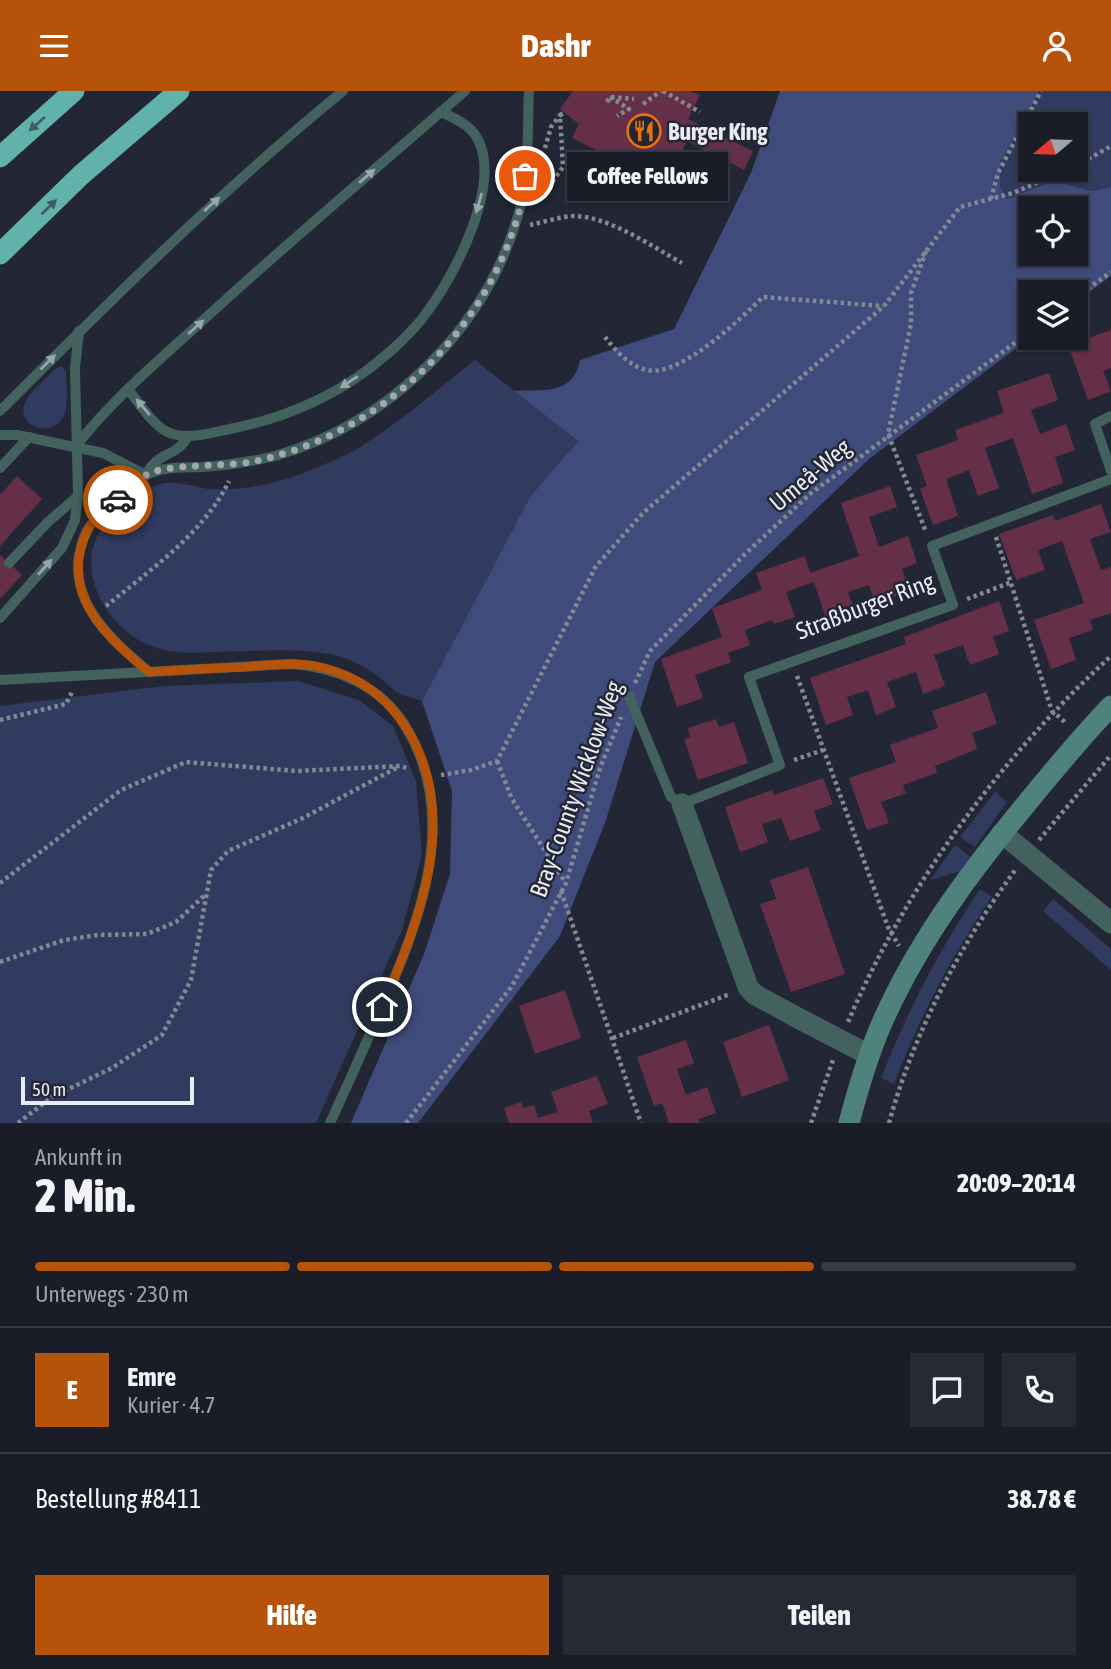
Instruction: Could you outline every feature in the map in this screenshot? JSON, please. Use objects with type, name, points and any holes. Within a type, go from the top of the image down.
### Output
[{"type":"highway","points":[[0,157],[74,91]]},
{"type":"highway","points":[[0,254],[81,175],[179,91]]},
{"type":"street","points":[[849,1123],[869,1055],[911,965],[963,883],[1002,832],[1081,736],[1111,706]]},
{"type":"street","points":[[682,804],[748,987],[754,994],[869,1055]]},
{"type":"street","points":[[1002,832],[1111,923]]},
{"type":"lane","points":[[0,411],[210,205],[343,91]]},
{"type":"lane","points":[[76,446],[128,389],[247,279],[465,91]]},
{"type":"lane","points":[[149,672],[93,617],[82,591],[79,576],[80,553],[90,525],[146,475],[165,469],[236,464],[296,450],[354,423],[403,388],[443,352],[494,276],[520,210],[528,159],[529,91]]},
{"type":"lane","points":[[128,389],[162,428],[172,433],[188,436],[259,423],[316,401],[366,370],[405,337],[426,314],[459,262],[471,229],[485,171],[483,153],[476,137],[463,123],[441,112]]},
{"type":"lane","points":[[0,618],[62,548],[75,520],[78,496],[75,368],[79,331]]},
{"type":"lane","points":[[1111,416],[1095,424],[1111,471]]},
{"type":"lane","points":[[0,435],[29,437],[76,446],[118,459],[146,475]]},
{"type":"lane","points":[[146,475],[150,465],[184,445],[188,436]]},
{"type":"lane","points":[[0,468],[29,437]]},
{"type":"lane","name":"Straßburger Ring","points":[[780,765],[748,677],[953,605],[932,546],[1111,479]]},
{"type":"lane","points":[[9,563],[48,522],[78,496]]},
{"type":"lane","points":[[62,548],[80,553]]},
{"type":"lane","points":[[0,680],[292,664],[325,668],[345,675],[390,704],[411,735],[428,777],[434,818],[429,872],[404,957],[330,1123]]},
{"type":"lane","points":[[629,696],[671,797],[682,804],[780,765]]},
{"type":"path","points":[[643,104],[662,91],[701,112]]},
{"type":"path","points":[[991,199],[998,173],[1041,91]]},
{"type":"path","points":[[617,116],[629,109],[609,99],[634,99]]},
{"type":"path","points":[[522,192],[552,182],[563,167],[562,114],[551,127],[549,140]]},
{"type":"path","points":[[1088,159],[1111,146]]},
{"type":"path","points":[[0,883],[121,790],[186,762],[296,771],[401,766],[428,777],[497,761],[596,566],[643,513],[884,306],[960,207],[1013,193],[1039,182]]},
{"type":"path","points":[[513,229],[571,216],[589,218],[608,223],[682,263]]},
{"type":"path","points":[[927,248],[911,293],[911,324],[888,434],[932,546]]},
{"type":"path","points":[[1088,288],[1111,272]]},
{"type":"path","points":[[605,337],[628,361],[648,371],[669,367],[708,348],[764,297],[884,306]]},
{"type":"path","name":"Umeå-Weg","points":[[638,675],[650,651],[744,555],[810,494],[1018,340]]},
{"type":"path","points":[[93,617],[176,549],[222,497],[236,464]]},
{"type":"path","points":[[991,523],[1052,711],[1081,736]]},
{"type":"path","points":[[953,605],[1012,582]]},
{"type":"path","points":[[792,662],[888,927],[911,965]]},
{"type":"path","name":"Bray-County Wicklow-Weg","points":[[406,1123],[512,986],[566,883],[600,768],[638,675]]},
{"type":"path","points":[[0,720],[66,704],[78,676]]},
{"type":"path","points":[[780,765],[823,750]]},
{"type":"path","points":[[889,1123],[914,1045],[969,940],[1027,853],[1111,755]]},
{"type":"path","points":[[497,761],[512,799],[566,883]]},
{"type":"path","points":[[18,1123],[52,1097],[112,1068],[162,1035],[191,980],[211,870],[228,851],[303,818],[401,766]]},
{"type":"path","points":[[561,890],[640,1123]]},
{"type":"path","points":[[0,963],[64,940],[98,935],[147,935],[176,922],[207,894]]},
{"type":"path","points":[[613,1038],[748,987]]},
{"type":"shaded area","points":[[780,91],[1039,91],[1028,112],[1018,112],[1018,130],[1000,163],[1000,187],[1007,199],[1051,182],[1092,191],[1111,187],[1111,276],[1088,293],[1088,280],[1018,280],[1018,347],[869,459],[655,662],[605,823],[560,936],[418,1123],[351,1123],[424,954],[450,874],[452,791],[422,701],[530,497],[578,441],[514,391],[546,390],[564,385],[571,380],[580,360],[674,329],[751,173]]},
{"type":"shaded area","points":[[1036,91],[1111,91],[1111,187],[1092,191],[1058,182],[1088,182],[1088,112],[1026,112]]},
{"type":"shaded area","points":[[1018,127],[1018,182],[1051,182],[1007,199],[1000,187],[1000,163]]},
{"type":"shaded area","points":[[475,360],[578,441],[530,497],[422,701],[400,694],[359,664],[329,654],[286,650],[183,653],[154,647],[128,632],[107,610],[94,582],[92,552],[107,521],[136,496],[163,483],[209,489],[249,487],[275,482],[313,469],[340,458],[379,434]]},
{"type":"shaded area","points":[[61,366],[66,371],[67,399],[64,415],[59,423],[52,427],[36,427],[25,418],[23,410],[26,401],[56,368]]},
{"type":"shaded area","points":[[106,478],[125,485],[105,507],[100,507],[96,504],[98,489]]},
{"type":"shaded area","points":[[298,681],[359,700],[393,726],[416,781],[422,855],[402,930],[316,1123],[0,1123],[0,706],[164,686]]},
{"type":"shaded area","points":[[995,792],[1007,802],[975,847],[960,837]]},
{"type":"shaded area","points":[[955,845],[971,857],[961,871],[930,880]]},
{"type":"shaded area","points":[[980,889],[992,897],[937,987],[894,1084],[881,1078],[925,981]]},
{"type":"shaded area","points":[[1053,899],[1111,949],[1111,970],[1043,911]]},
{"type":"building","name":"Burger King","points":[[573,91],[690,91],[700,95],[688,119],[753,151],[744,170],[687,141],[681,154],[671,149],[656,180],[572,138],[579,124],[560,109]]},
{"type":"building","points":[[1111,330],[1111,368],[1103,371],[1111,391],[1088,400],[1070,350],[1088,350],[1088,338]]},
{"type":"building","points":[[1049,373],[1058,400],[1031,410],[1040,434],[1066,424],[1075,450],[1055,457],[1063,483],[1032,494],[1013,438],[985,448],[999,488],[978,496],[969,470],[946,479],[958,516],[933,525],[920,489],[927,486],[916,455],[958,440],[955,430],[1004,413],[997,391]]},
{"type":"building","points":[[17,476],[42,499],[0,546],[0,495]]},
{"type":"building","points":[[890,486],[897,507],[869,517],[879,547],[908,536],[917,563],[902,569],[910,591],[875,603],[869,585],[848,592],[856,615],[828,624],[814,582],[786,592],[795,617],[774,624],[772,620],[745,630],[750,645],[728,653],[731,662],[695,675],[703,698],[677,707],[661,659],[722,637],[712,608],[762,590],[756,573],[805,556],[810,573],[859,556],[841,503]]},
{"type":"building","points":[[1101,504],[1111,532],[1090,539],[1101,570],[1111,567],[1111,613],[1090,620],[1093,630],[1069,638],[1076,660],[1051,669],[1034,620],[1084,603],[1062,541],[1038,550],[1045,570],[1016,580],[999,534],[1053,515],[1055,521]]},
{"type":"building","points":[[0,555],[22,575],[0,599]]},
{"type":"building","points":[[999,601],[1009,631],[993,637],[999,654],[970,665],[963,645],[934,655],[945,686],[923,694],[916,672],[887,682],[896,707],[876,715],[868,690],[847,697],[853,715],[826,725],[810,678],[906,644],[904,637]]},
{"type":"building","points":[[986,692],[997,724],[972,733],[977,749],[935,766],[937,773],[903,785],[906,793],[881,802],[889,823],[867,830],[849,778],[896,762],[890,745],[938,728],[932,711]]},
{"type":"building","points":[[716,719],[719,727],[734,722],[748,763],[698,780],[684,739],[690,737],[688,728]]},
{"type":"building","points":[[823,778],[833,804],[814,811],[821,830],[790,841],[781,818],[762,824],[768,842],[740,852],[725,807],[772,790],[774,795]]},
{"type":"building","points":[[808,867],[845,974],[791,992],[760,904],[776,899],[770,880]]},
{"type":"building","points":[[565,990],[581,1038],[535,1054],[519,1006]]},
{"type":"building","points":[[769,1025],[789,1080],[742,1097],[723,1042]]},
{"type":"building","points":[[686,1040],[694,1063],[677,1069],[686,1095],[707,1087],[716,1113],[698,1119],[700,1123],[669,1123],[662,1103],[654,1106],[637,1057]]},
{"type":"building","points":[[597,1076],[608,1104],[589,1111],[593,1123],[509,1123],[504,1108],[521,1102],[523,1108],[534,1105],[538,1118],[558,1112],[551,1092]]},
{"type":"way so far","points":[[118,500],[138,481],[154,472],[236,464],[296,450],[354,423],[403,388],[443,352],[494,276],[520,210],[525,176]]},
{"type":"place","name":"Burger King","points":[[644,131]]},
{"type":"place","name":"Coffee Fellows","points":[[525,176]]},
{"type":"route","points":[[118,500],[90,525],[80,553],[79,576],[93,617],[149,672],[292,664],[325,668],[345,675],[376,693],[390,704],[411,735],[428,777],[432,796],[434,818],[429,872],[404,957],[382,1007]]}]
